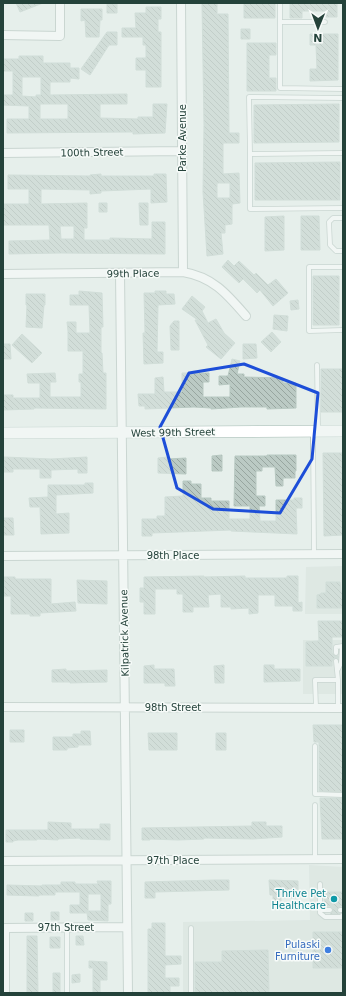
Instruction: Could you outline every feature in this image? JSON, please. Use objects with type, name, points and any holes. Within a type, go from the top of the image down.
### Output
[{"type":"street","points":[[3,35],[60,36],[60,3]]},
{"type":"street","name":"Parke Avenue","points":[[181,3],[183,272]]},
{"type":"street","name":"100th Street","points":[[3,153],[182,152]]},
{"type":"street","name":"99th Place","points":[[3,274],[183,272],[207,279],[224,291],[246,316]]},
{"type":"street","name":"Kilpatrick Avenue","points":[[120,273],[128,993]]},
{"type":"street","name":"West 99th Street","points":[[3,433],[343,431]]},
{"type":"street","name":"98th Place","points":[[3,556],[343,554]]},
{"type":"street","name":"98th Street","points":[[3,707],[125,706],[341,708]]},
{"type":"street","name":"97th Place","points":[[3,861],[343,859]]},
{"type":"street","name":"97th Street","points":[[4,981],[5,928],[127,927]]},
{"type":"street","points":[[4,981],[5,993]]},
{"type":"lane","points":[[280,3],[280,88],[343,89]]},
{"type":"lane","points":[[280,22],[325,22]]},
{"type":"lane","points":[[343,98],[249,97],[250,209],[343,208]]},
{"type":"lane","points":[[250,154],[343,153]]},
{"type":"lane","points":[[343,218],[334,218],[329,222],[330,245],[336,251],[343,251]]},
{"type":"lane","points":[[343,267],[309,267],[309,331],[343,330]]},
{"type":"lane","points":[[314,554],[317,365]]},
{"type":"lane","points":[[336,653],[336,647],[342,646],[341,663],[338,669]]},
{"type":"lane","points":[[336,661],[341,708]]},
{"type":"lane","points":[[316,707],[315,680],[338,680]]},
{"type":"lane","points":[[315,746],[315,794],[343,795]]},
{"type":"lane","points":[[315,805],[315,859]]},
{"type":"lane","points":[[320,884],[320,913],[325,917],[341,917],[343,915]]},
{"type":"lane","points":[[320,910],[330,910]]},
{"type":"lane","points":[[67,927],[67,993]]},
{"type":"lane","points":[[191,928],[192,993]]},
{"type":"highlighted area","points":[[244,364],[318,393],[312,459],[280,513],[213,509],[177,488],[160,427],[189,373]]},
{"type":"shaded area","points":[[343,566],[343,614],[305,614],[306,567]]},
{"type":"shaded area","points":[[303,640],[343,640],[343,694],[303,694]]},
{"type":"shaded area","points":[[309,865],[343,867],[343,993],[183,993],[183,922],[310,920]]},
{"type":"building","points":[[16,3],[43,3],[20,12]]},
{"type":"building","points":[[202,3],[217,3],[217,14],[228,14],[229,133],[239,133],[239,143],[223,143],[223,174],[239,173],[240,203],[232,204],[232,224],[225,225],[225,233],[221,233],[223,254],[207,256],[203,192],[204,125]],"holes":[[[217,183],[230,183],[230,198],[217,198]]]},
{"type":"building","points":[[244,3],[275,3],[275,18],[244,18]]},
{"type":"building","points":[[290,3],[337,3],[337,17],[326,17],[326,11],[302,11],[302,18],[290,18]]},
{"type":"building","points":[[107,4],[117,4],[117,13],[107,13]]},
{"type":"building","points":[[146,7],[161,7],[161,19],[158,19],[158,32],[161,32],[161,87],[146,87],[146,70],[136,70],[136,58],[146,58],[146,45],[143,45],[143,37],[122,37],[122,28],[136,28],[135,13],[146,13]]},
{"type":"building","points":[[81,9],[102,9],[99,37],[86,37],[85,20],[81,21]]},
{"type":"building","points":[[241,29],[250,29],[250,39],[241,39]]},
{"type":"building","points":[[107,32],[117,32],[117,45],[109,45],[90,75],[81,69]]},
{"type":"building","points":[[310,34],[338,34],[338,80],[310,81],[310,69],[317,69],[316,45],[310,45]]},
{"type":"building","points":[[247,43],[276,43],[276,55],[269,55],[269,78],[276,78],[276,91],[247,91]]},
{"type":"building","points":[[19,56],[43,56],[43,63],[70,63],[70,68],[79,68],[79,79],[70,78],[70,82],[50,82],[50,95],[127,94],[127,104],[100,104],[100,118],[138,119],[138,117],[153,117],[153,104],[167,104],[165,133],[7,133],[7,119],[29,119],[29,106],[3,105],[3,95],[13,95],[13,71],[3,71],[3,59],[19,59]],"holes":[[[22,77],[41,77],[41,95],[36,95],[36,97],[22,96]],[[40,104],[68,104],[68,119],[40,119]]]},
{"type":"building","points":[[339,104],[339,142],[254,143],[254,105]]},
{"type":"building","points":[[340,162],[340,200],[255,200],[255,163]]},
{"type":"building","points":[[154,174],[166,174],[167,202],[151,203],[151,189],[101,191],[101,193],[90,194],[90,190],[41,189],[41,204],[87,203],[87,228],[84,228],[84,240],[110,240],[110,238],[152,239],[152,222],[165,222],[165,254],[9,254],[9,241],[50,240],[49,225],[3,225],[3,204],[29,204],[29,189],[8,189],[8,175],[154,176]],"holes":[[[60,226],[74,226],[74,239],[61,239]]]},
{"type":"building","points":[[99,203],[107,203],[107,212],[99,212]]},
{"type":"building","points":[[139,203],[148,203],[148,225],[140,225]]},
{"type":"building","points":[[284,216],[284,250],[265,251],[265,217]]},
{"type":"building","points":[[301,216],[319,216],[320,250],[301,250]]},
{"type":"building","points":[[228,260],[234,266],[239,261],[254,275],[256,273],[268,285],[276,279],[288,293],[273,306],[260,290],[257,293],[243,279],[239,283],[222,267]]},
{"type":"building","points":[[313,276],[339,276],[339,325],[313,325]]},
{"type":"building","points":[[79,291],[102,293],[103,327],[101,327],[101,353],[103,373],[106,373],[106,409],[34,408],[3,410],[3,395],[13,395],[13,398],[40,398],[40,383],[28,383],[27,374],[55,373],[56,382],[50,382],[50,397],[81,397],[81,382],[79,382],[79,374],[83,374],[83,351],[68,351],[67,322],[76,322],[76,333],[90,333],[89,305],[70,305],[70,295],[79,295]]},
{"type":"building","points":[[155,291],[166,291],[166,294],[174,294],[175,304],[158,305],[157,352],[163,352],[163,363],[144,364],[144,293],[155,293]]},
{"type":"building","points":[[26,294],[45,294],[42,328],[26,327]]},
{"type":"building","points":[[192,296],[205,307],[202,311],[208,323],[216,319],[224,333],[235,343],[221,359],[206,347],[208,345],[195,320],[198,320],[182,309]]},
{"type":"building","points":[[298,300],[299,309],[291,310],[290,301]]},
{"type":"building","points":[[274,315],[288,316],[287,331],[273,329]]},
{"type":"building","points":[[174,321],[179,321],[179,350],[171,350],[170,326]]},
{"type":"building","points":[[272,332],[281,342],[271,352],[261,342]]},
{"type":"building","points":[[22,334],[42,353],[32,363],[12,345]]},
{"type":"building","points":[[3,344],[10,344],[11,359],[3,359]]},
{"type":"building","points":[[243,344],[256,344],[257,358],[243,359]]},
{"type":"building","points":[[232,359],[240,361],[237,374],[244,374],[244,377],[283,378],[283,383],[296,383],[296,408],[267,409],[267,407],[241,407],[211,409],[194,407],[145,409],[145,406],[139,406],[138,394],[155,394],[155,378],[163,377],[164,392],[182,392],[182,373],[209,373],[209,382],[203,382],[203,397],[230,397],[230,384],[219,385],[219,376],[228,376]]},
{"type":"building","points":[[321,369],[343,369],[343,412],[321,412]]},
{"type":"building","points":[[323,453],[342,453],[343,535],[324,536]]},
{"type":"building","points":[[222,455],[222,471],[212,471],[212,456]]},
{"type":"building","points":[[296,455],[296,471],[295,478],[283,478],[283,486],[276,486],[275,467],[262,467],[262,471],[256,471],[256,496],[265,496],[265,506],[259,506],[260,521],[276,521],[276,500],[294,500],[294,498],[302,498],[302,508],[296,508],[297,534],[231,530],[152,533],[152,536],[142,536],[142,519],[157,519],[157,516],[165,516],[165,497],[183,496],[183,481],[191,481],[191,484],[201,484],[201,498],[211,498],[211,501],[229,501],[229,519],[250,519],[250,506],[234,506],[235,456]]},
{"type":"building","points":[[4,457],[51,459],[87,457],[87,473],[78,473],[78,469],[51,470],[51,478],[40,478],[40,469],[13,469],[13,472],[4,472]]},
{"type":"building","points":[[168,457],[168,459],[186,458],[186,474],[158,473],[158,458]]},
{"type":"building","points":[[85,483],[93,483],[93,493],[56,495],[56,514],[69,513],[69,533],[41,534],[40,507],[30,507],[29,498],[48,497],[48,485],[85,485]]},
{"type":"building","points":[[3,518],[13,518],[14,535],[4,535]]},
{"type":"building","points":[[204,576],[287,578],[287,576],[298,576],[298,603],[302,602],[302,611],[293,611],[293,606],[275,606],[275,595],[258,595],[258,613],[249,614],[249,608],[231,609],[231,607],[221,607],[221,594],[208,595],[209,607],[193,607],[193,612],[183,612],[183,594],[177,594],[177,589],[155,589],[155,614],[144,614],[144,602],[140,602],[140,588],[144,588],[144,577]]},
{"type":"building","points":[[4,577],[15,577],[15,579],[51,579],[51,604],[75,602],[76,611],[40,613],[40,616],[30,616],[30,614],[11,614],[11,596],[4,596]]},
{"type":"building","points":[[77,580],[107,581],[107,604],[78,603]]},
{"type":"building","points":[[326,582],[340,582],[341,592],[343,592],[343,608],[317,608],[317,595],[326,593]]},
{"type":"building","points":[[318,621],[343,621],[343,637],[332,637],[332,653],[335,656],[338,656],[338,658],[334,658],[332,661],[332,666],[306,666],[306,642],[319,641]]},
{"type":"building","points":[[154,665],[154,669],[174,669],[175,686],[165,686],[165,683],[144,683],[144,666]]},
{"type":"building","points":[[224,665],[224,683],[215,683],[214,666]]},
{"type":"building","points":[[264,665],[274,665],[274,669],[300,669],[300,681],[264,682]]},
{"type":"building","points":[[66,669],[66,671],[107,670],[107,682],[52,682],[52,670]]},
{"type":"building","points":[[313,725],[343,725],[343,792],[319,791],[319,742],[314,742]]},
{"type":"building","points":[[10,730],[24,730],[24,742],[10,742]]},
{"type":"building","points":[[81,731],[90,731],[91,745],[78,745],[78,747],[67,748],[67,750],[53,750],[53,737],[73,737],[73,734],[81,734]]},
{"type":"building","points":[[148,733],[177,733],[177,750],[149,750]]},
{"type":"building","points":[[216,733],[226,733],[226,750],[216,750]]},
{"type":"building","points":[[320,798],[343,798],[343,839],[322,839]]},
{"type":"building","points":[[48,822],[71,823],[71,829],[100,829],[100,824],[110,824],[110,840],[80,838],[58,840],[18,840],[6,842],[6,830],[48,830]]},
{"type":"building","points":[[252,822],[266,822],[266,826],[282,826],[282,837],[253,839],[204,838],[142,840],[142,828],[252,826]]},
{"type":"building","points":[[229,880],[229,890],[155,892],[155,898],[145,898],[145,882]]},
{"type":"building","points":[[269,880],[298,881],[298,892],[296,892],[296,898],[281,898],[281,901],[273,901],[273,895],[270,895]]},
{"type":"building","points":[[97,881],[111,881],[111,904],[108,904],[108,921],[88,920],[87,913],[70,913],[70,905],[80,905],[80,892],[55,892],[55,895],[39,896],[7,895],[7,885],[61,885],[61,882],[75,882],[75,884],[98,884]],"holes":[[[88,894],[101,894],[101,911],[88,911]]]},
{"type":"building","name":"Thrive Pet Healthcare","points":[[324,892],[343,892],[343,906],[340,906],[337,910],[340,914],[330,914],[333,911],[333,908],[330,906],[325,906]]},
{"type":"building","points":[[51,912],[59,912],[59,920],[51,920]]},
{"type":"building","points":[[25,913],[33,913],[33,921],[25,921]]},
{"type":"building","points":[[152,923],[165,923],[165,956],[181,956],[181,964],[165,965],[165,978],[179,978],[179,986],[170,986],[170,993],[148,993],[148,929],[152,929]]},
{"type":"building","name":"Pulaski Furniture","points":[[313,932],[343,932],[343,968],[313,968]]},
{"type":"building","points":[[27,936],[37,936],[38,993],[27,993]]},
{"type":"building","points":[[76,936],[83,936],[84,945],[76,945]]},
{"type":"building","points":[[50,937],[60,937],[60,948],[50,948]]},
{"type":"building","points":[[268,950],[269,993],[195,993],[195,962],[222,962],[222,951]]},
{"type":"building","points":[[89,961],[107,962],[107,980],[100,980],[100,993],[93,993],[93,968],[89,968]]},
{"type":"building","points":[[53,973],[60,973],[60,993],[53,993]]},
{"type":"building","points":[[80,974],[80,982],[72,983],[72,975]]},
{"type":"place","name":"Thrive Pet Healthcare","points":[[334,899]]},
{"type":"place","name":"Pulaski Furniture","points":[[328,950]]}]
